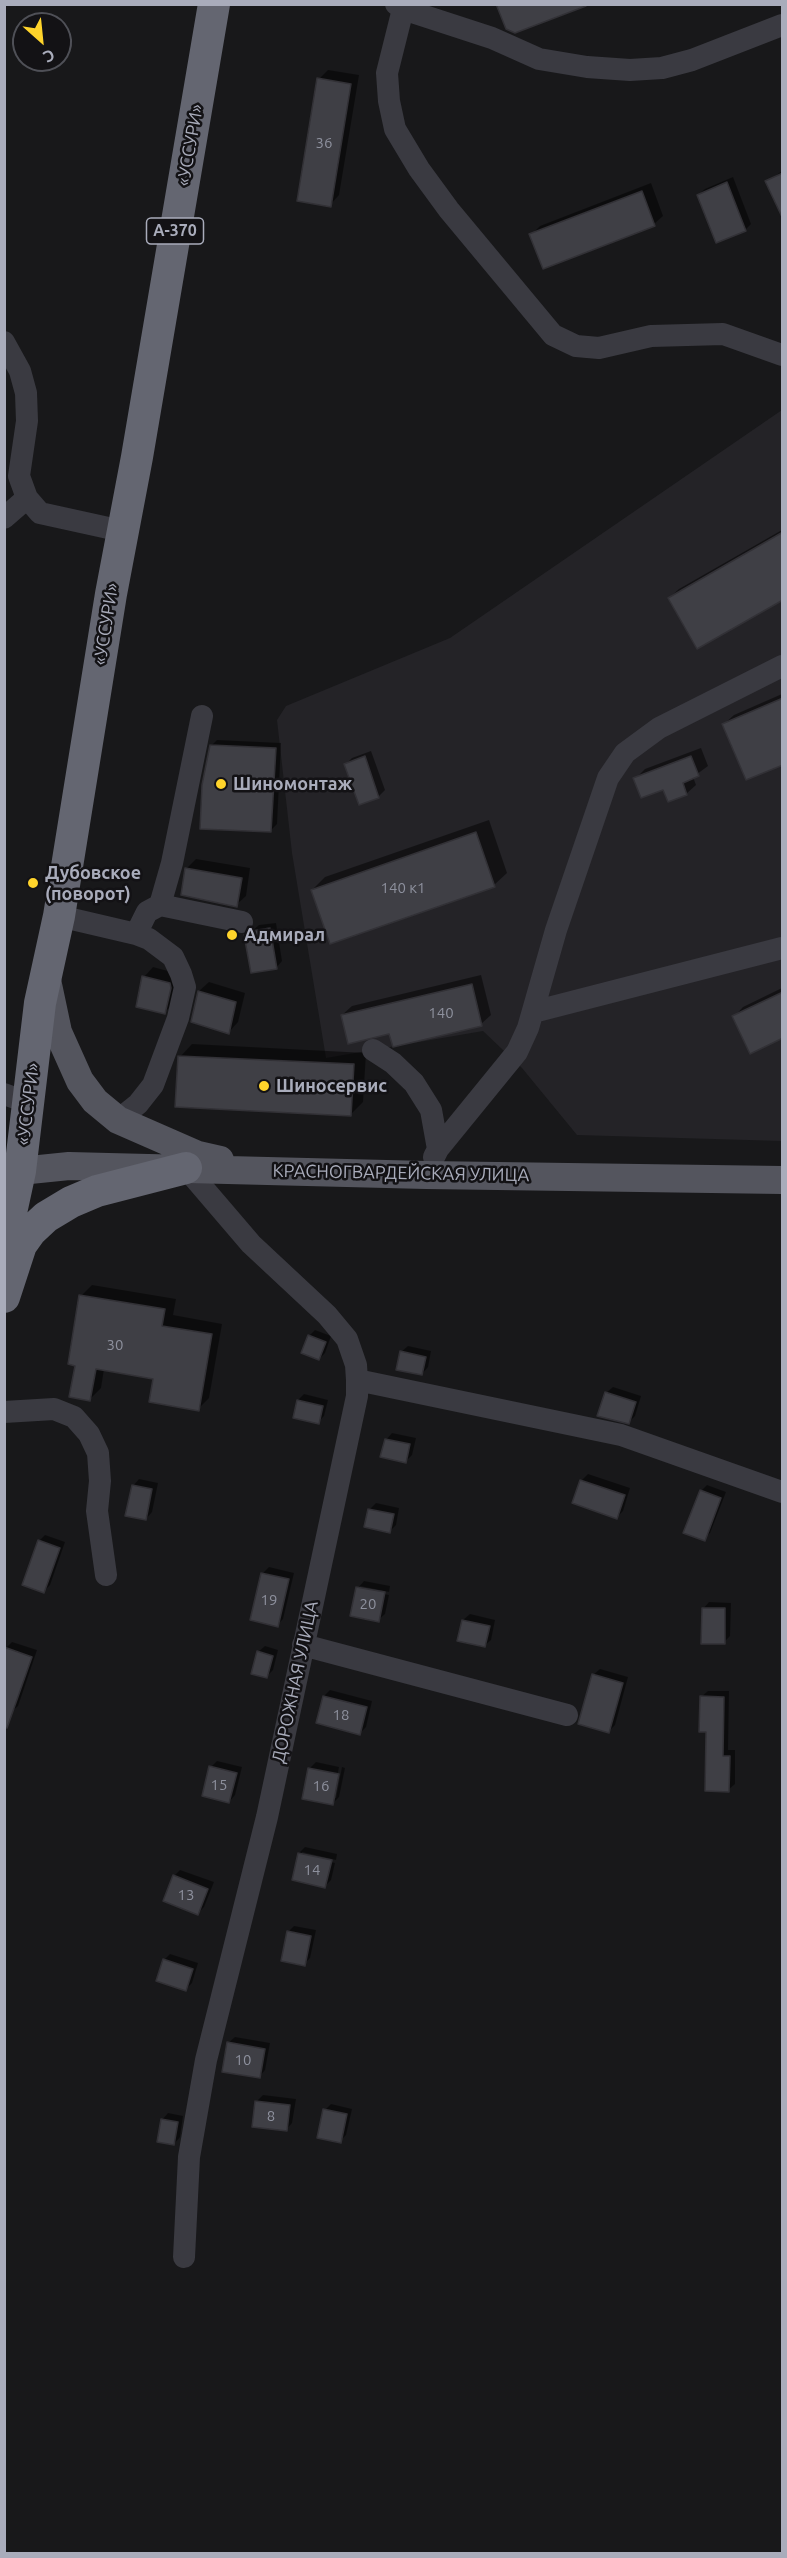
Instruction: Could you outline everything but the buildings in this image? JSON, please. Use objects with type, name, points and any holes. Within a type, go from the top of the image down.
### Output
[{"type":"highway","name":"«УССУРИ»","points":[[4,1245],[12,1174],[43,989],[59,916],[122,531],[139,445],[214,4]]},
{"type":"highway","points":[[8,1105],[43,989]]},
{"type":"highway","points":[[4,1297],[21,1245],[31,1231],[46,1217],[71,1202],[97,1191],[186,1168]]},
{"type":"main road","points":[[43,989],[70,1063],[80,1082],[95,1101],[118,1120],[198,1155],[257,1170]]},
{"type":"main road","name":"КРАСНОГВАРДЕЙСКАЯ УЛИЦА","points":[[12,1174],[69,1166],[426,1175],[783,1180]]},
{"type":"lane","points":[[783,25],[692,60],[662,68],[630,70],[587,67],[539,58],[492,38],[400,7],[387,73],[389,101],[395,129],[419,169],[448,210],[553,335],[576,346],[598,348],[651,336],[723,334],[783,355]]},
{"type":"lane","points":[[4,342],[20,372],[26,393],[27,421],[19,476],[27,498],[40,513],[122,531]]},
{"type":"lane","points":[[4,518],[27,498]]},
{"type":"lane","points":[[426,1175],[438,1149],[517,1052],[533,1012],[556,930],[608,778],[625,753],[658,728],[783,666]]},
{"type":"lane","points":[[160,905],[172,863],[202,716]]},
{"type":"lane","points":[[136,934],[147,912],[160,905],[242,922]]},
{"type":"lane","points":[[59,916],[136,934],[162,947],[172,957],[185,987],[178,1018],[153,1085],[138,1104],[118,1120]]},
{"type":"lane","points":[[533,1012],[783,948]]},
{"type":"lane","points":[[373,1050],[393,1063],[414,1083],[431,1110],[438,1149]]},
{"type":"lane","name":"ДОРОЖНАЯ УЛИЦА","points":[[184,2257],[189,2157],[198,2099],[267,1817],[357,1396],[356,1365],[348,1339],[327,1315],[251,1244],[186,1168]]},
{"type":"lane","points":[[357,1380],[621,1435],[783,1492]]},
{"type":"lane","points":[[4,1412],[54,1409],[74,1417],[89,1434],[98,1453],[100,1481],[97,1511],[106,1575]]},
{"type":"lane","points":[[303,1646],[567,1715]]},
{"type":"shaded area","points":[[782,410],[782,1141],[577,1135],[522,1068],[483,1031],[326,1058],[292,853],[277,720],[286,706],[450,638]]},
{"type":"place","name":"Шиномонтаж","points":[[221,784]]},
{"type":"place","name":"Дубовское (поворот)","points":[[33,883]]},
{"type":"place","name":"Адмирал","points":[[232,935]]},
{"type":"place","name":"Шиносервис","points":[[264,1086]]}]
